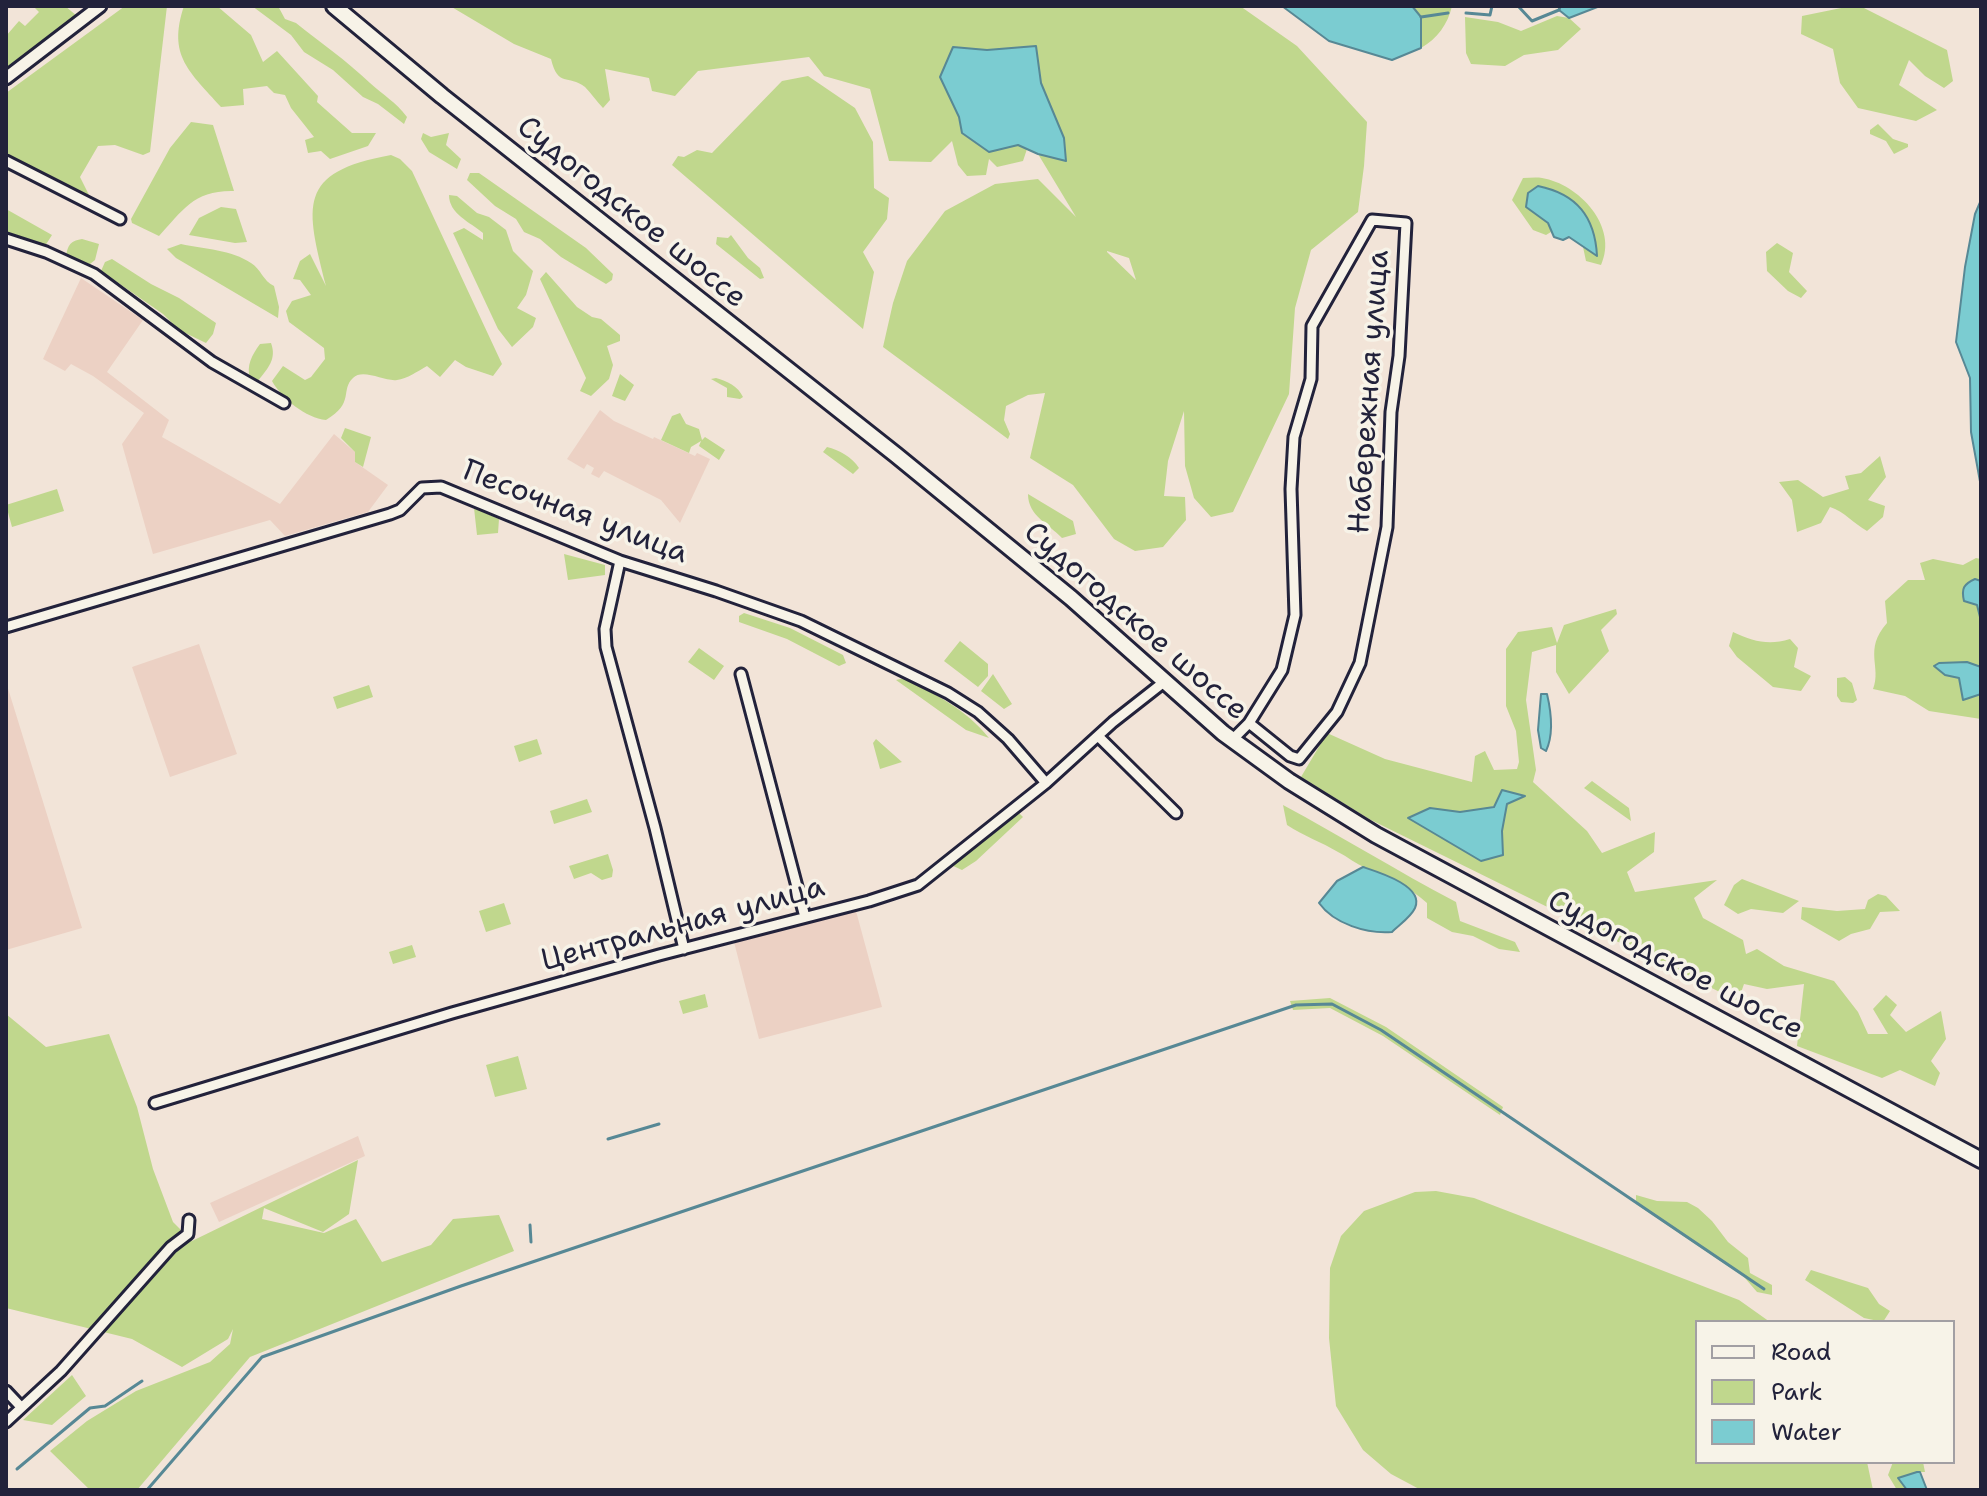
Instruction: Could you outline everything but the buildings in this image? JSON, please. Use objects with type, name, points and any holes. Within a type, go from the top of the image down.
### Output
[{"type":"main road","name":"Судогодское шоссе","points":[[334,6],[442,96],[896,455],[1071,598],[1232,740],[1289,781],[1376,835],[1981,1160]]},
{"type":"street","points":[[6,78],[100,6]]},
{"type":"street","points":[[6,161],[120,219]]},
{"type":"street","name":"Набережная улица","points":[[1232,740],[1249,723],[1282,670],[1295,615],[1291,489],[1294,437],[1311,379],[1312,326],[1372,220],[1406,223],[1399,356],[1391,412],[1387,527],[1360,663],[1337,712],[1299,759],[1290,756],[1249,723]]},
{"type":"street","points":[[6,239],[46,252],[94,274],[212,362],[284,403]]},
{"type":"street","name":"Песочная улица","points":[[6,627],[390,514],[400,510],[422,488],[441,487],[620,561],[801,621],[948,693],[978,712],[1008,739],[1046,783]]},
{"type":"street","points":[[620,561],[605,629],[606,647],[684,949]]},
{"type":"street","points":[[741,674],[805,917]]},
{"type":"street","name":"Центральная улица","points":[[155,1103],[452,1013],[898,893],[918,885],[1046,783],[1164,682]]},
{"type":"street","points":[[1098,736],[1176,813]]},
{"type":"street","points":[[6,1422],[61,1371],[171,1247],[188,1234],[189,1220]]},
{"type":"street","points":[[6,1391],[21,1407]]},
{"type":"shaded area","points":[[81,278],[143,320],[107,372],[169,420],[162,437],[280,504],[334,434],[355,452],[355,462],[388,485],[368,512],[285,536],[270,520],[153,554],[122,444],[144,413],[71,364],[65,371],[43,359]]},
{"type":"shaded area","points":[[600,410],[614,421],[653,439],[710,459],[680,523],[661,500],[604,471],[599,478],[591,474],[594,468],[587,464],[584,469],[567,459]]},
{"type":"shaded area","points":[[199,644],[237,754],[170,777],[132,667]]},
{"type":"shaded area","points":[[6,682],[82,928],[6,950]]},
{"type":"shaded area","points":[[856,911],[882,1007],[759,1039],[734,942]]},
{"type":"shaded area","points":[[358,1136],[365,1156],[219,1222],[210,1203]]},
{"type":"green space","points":[[33,6],[65,6],[77,16],[6,69],[6,36],[19,21],[25,26],[39,12]]},
{"type":"green space","points":[[125,6],[167,6],[150,152],[143,155],[115,145],[98,146],[80,177],[92,201],[6,156],[6,93]]},
{"type":"green space","points":[[184,6],[217,6],[251,35],[263,62],[277,51],[318,96],[317,102],[352,133],[376,133],[368,146],[330,159],[321,151],[308,153],[305,140],[314,137],[291,108],[285,95],[274,93],[267,86],[243,89],[244,105],[221,107],[184,62],[178,38]]},
{"type":"green space","points":[[252,6],[278,6],[285,19],[296,23],[334,52],[398,107],[407,117],[404,124],[304,52],[291,35]]},
{"type":"green space","points":[[450,6],[1240,6],[1297,46],[1367,122],[1358,212],[1311,250],[1295,308],[1289,394],[1233,512],[1211,517],[1194,498],[1185,466],[1184,411],[1168,461],[1164,496],[1185,497],[1186,520],[1163,547],[1135,551],[1114,539],[1073,485],[1030,458],[1045,393],[1028,395],[1006,406],[1004,420],[1010,434],[1008,439],[883,347],[907,261],[945,211],[995,184],[1038,179],[1076,217],[1038,154],[1065,161],[1064,138],[1041,83],[1036,46],[987,50],[953,48],[940,77],[959,117],[962,133],[989,151],[1018,145],[1027,149],[1023,161],[997,167],[989,159],[986,175],[967,176],[958,165],[952,141],[931,162],[889,161],[870,89],[824,76],[809,57],[698,71],[675,96],[652,91],[649,78],[605,69],[610,100],[603,108],[585,87],[560,77],[551,59],[514,44]],"holes":[[[1107,251],[1129,258],[1136,280]]]},
{"type":"green space","points":[[1412,6],[1452,6],[1441,30],[1421,48],[1421,17]]},
{"type":"green space","points":[[1860,6],[1947,50],[1953,81],[1944,88],[1925,76],[1909,60],[1899,85],[1937,110],[1916,121],[1858,108],[1840,83],[1833,49],[1801,34],[1802,16]]},
{"type":"green space","points":[[1557,16],[1569,18],[1581,29],[1558,50],[1524,55],[1505,66],[1471,64],[1466,53],[1465,17],[1498,22],[1521,31]]},
{"type":"green space","points":[[808,76],[855,108],[873,142],[874,188],[889,198],[887,219],[863,252],[874,272],[863,329],[672,165],[678,156],[684,157],[697,150],[712,153],[782,81]]},
{"type":"green space","points":[[191,122],[213,125],[234,191],[209,194],[190,203],[159,236],[132,223],[131,219],[170,148]]},
{"type":"green space","points":[[1878,124],[1893,139],[1908,144],[1908,147],[1894,154],[1886,141],[1870,134],[1870,130]]},
{"type":"green space","points":[[423,133],[431,137],[449,133],[446,145],[461,159],[457,169],[429,152],[421,139]]},
{"type":"green space","points":[[391,155],[412,171],[502,364],[493,376],[455,360],[440,377],[427,366],[397,380],[357,375],[349,383],[344,402],[335,414],[326,420],[311,416],[295,406],[272,381],[283,366],[305,380],[325,359],[324,348],[289,322],[286,311],[292,301],[311,295],[300,280],[293,279],[300,261],[310,254],[326,286],[314,234],[315,197],[323,183],[338,171]]},
{"type":"green space","points":[[470,173],[479,173],[586,248],[613,274],[612,280],[606,284],[561,257],[540,239],[524,232],[516,219],[495,206],[467,180]]},
{"type":"green space","points":[[1523,178],[1556,182],[1582,198],[1600,222],[1605,236],[1601,265],[1586,261],[1583,247],[1597,255],[1579,210],[1564,196],[1538,187],[1526,207],[1548,223],[1551,232],[1546,235],[1533,230],[1512,200]]},
{"type":"green space","points":[[449,195],[457,196],[477,213],[489,217],[506,230],[513,251],[533,271],[526,295],[517,308],[536,318],[533,327],[512,347],[498,329],[453,233],[464,228],[483,240],[483,233],[456,212]]},
{"type":"green space","points":[[221,207],[236,209],[247,242],[235,243],[189,235],[199,218]]},
{"type":"green space","points":[[6,209],[52,235],[45,246],[6,233]]},
{"type":"green space","points":[[731,235],[748,258],[760,268],[764,278],[760,279],[716,244],[717,237],[728,238]]},
{"type":"green space","points":[[82,239],[99,244],[95,260],[90,264],[66,259],[70,245]]},
{"type":"green space","points":[[1777,243],[1793,253],[1789,272],[1807,291],[1801,298],[1788,291],[1767,271],[1766,252]]},
{"type":"green space","points":[[181,244],[227,253],[254,266],[274,286],[278,318],[176,258],[167,249]]},
{"type":"green space","points":[[112,259],[216,323],[206,343],[179,330],[163,314],[101,271],[105,262]]},
{"type":"green space","points":[[546,272],[577,307],[601,319],[620,335],[620,341],[607,346],[613,365],[609,379],[591,396],[580,391],[586,378],[540,279]]},
{"type":"green space","points":[[271,343],[273,354],[268,367],[258,381],[250,379],[249,365],[254,352],[260,344]]},
{"type":"green space","points":[[620,374],[634,385],[625,401],[612,396]]},
{"type":"green space","points":[[711,379],[732,384],[743,397],[727,397],[727,388]]},
{"type":"green space","points":[[680,413],[686,424],[699,429],[702,440],[705,437],[725,450],[719,460],[699,446],[701,441],[691,447],[689,453],[661,440],[672,416]]},
{"type":"green space","points":[[345,428],[371,437],[363,467],[355,462],[355,452],[341,438]]},
{"type":"green space","points":[[827,447],[845,454],[859,468],[853,474],[823,452]]},
{"type":"green space","points":[[1880,456],[1886,477],[1868,500],[1885,506],[1883,517],[1867,531],[1830,507],[1821,523],[1797,532],[1792,500],[1779,482],[1798,480],[1823,497],[1849,489],[1845,476],[1861,473]]},
{"type":"green space","points":[[57,489],[64,511],[12,527],[6,505]]},
{"type":"green space","points":[[1028,494],[1073,521],[1076,534],[1062,538],[1035,514]]},
{"type":"green space","points":[[474,508],[499,519],[498,533],[477,535]]},
{"type":"green space","points":[[564,554],[605,565],[605,575],[568,580]]},
{"type":"green space","points":[[1976,558],[1981,559],[1981,581],[1975,579],[1964,601],[1977,605],[1981,621],[1981,667],[1967,662],[1945,675],[1959,678],[1963,699],[1981,694],[1981,719],[1929,711],[1905,696],[1873,689],[1876,673],[1874,650],[1887,623],[1885,601],[1908,580],[1925,580],[1920,563],[1933,559],[1963,565]]},
{"type":"green space","points":[[1616,609],[1617,614],[1601,630],[1609,651],[1569,694],[1556,672],[1556,645],[1532,652],[1526,700],[1536,770],[1533,782],[1587,831],[1602,853],[1655,832],[1654,852],[1627,872],[1635,892],[1717,880],[1694,898],[1703,918],[1743,940],[1746,954],[1757,949],[1784,966],[1834,981],[1858,1012],[1868,1034],[1888,1034],[1873,1009],[1886,995],[1897,1005],[1890,1015],[1906,1032],[1941,1011],[1946,1039],[1931,1061],[1940,1073],[1935,1086],[1900,1070],[1882,1078],[1797,1046],[1804,984],[1767,989],[1744,984],[1738,1001],[1369,819],[1301,777],[1327,733],[1385,759],[1472,782],[1475,756],[1485,751],[1494,770],[1517,769],[1516,731],[1506,706],[1506,649],[1518,632],[1552,627],[1557,643],[1564,625]],"holes":[[[1524,796],[1507,804],[1502,831],[1503,855],[1408,818],[1431,810],[1479,810]]]},
{"type":"green space","points":[[744,613],[790,628],[843,655],[846,663],[839,666],[787,639],[739,622],[739,616]]},
{"type":"green space","points":[[1733,632],[1761,642],[1790,639],[1798,648],[1794,667],[1811,676],[1801,691],[1773,687],[1737,657],[1729,646]]},
{"type":"green space","points":[[960,641],[988,664],[988,676],[978,687],[944,661]]},
{"type":"green space","points":[[699,648],[724,666],[714,680],[688,662]]},
{"type":"green space","points":[[993,674],[1012,704],[1004,709],[981,691]]},
{"type":"green space","points":[[1845,677],[1852,683],[1857,700],[1853,703],[1841,702],[1837,696],[1837,678]]},
{"type":"green space","points":[[904,678],[960,711],[989,738],[966,730],[896,680]]},
{"type":"green space","points":[[369,685],[373,697],[337,709],[333,697]]},
{"type":"green space","points":[[537,739],[542,754],[519,762],[514,746]]},
{"type":"green space","points":[[876,739],[902,762],[880,769],[873,743]]},
{"type":"green space","points":[[1592,781],[1629,808],[1631,821],[1584,788]]},
{"type":"green space","points":[[587,799],[592,812],[554,824],[550,811]]},
{"type":"green space","points":[[1283,805],[1456,902],[1460,921],[1515,942],[1520,952],[1499,949],[1473,936],[1452,932],[1427,918],[1427,903],[1413,892],[1287,825]]},
{"type":"green space","points":[[1018,812],[1023,817],[976,861],[962,870],[951,865]]},
{"type":"green space","points":[[608,854],[612,877],[602,880],[591,873],[574,879],[569,866]]},
{"type":"green space","points":[[1742,879],[1799,901],[1783,913],[1751,909],[1738,914],[1724,905],[1734,885]]},
{"type":"green space","points":[[1878,894],[1886,896],[1900,911],[1880,912],[1870,929],[1839,941],[1801,919],[1802,907],[1837,911],[1865,909],[1868,900]]},
{"type":"green space","points":[[504,903],[511,924],[486,932],[479,911]]},
{"type":"green space","points":[[412,945],[416,957],[393,964],[389,952]]},
{"type":"green space","points":[[705,994],[708,1007],[683,1014],[679,1001]]},
{"type":"green space","points":[[1330,998],[1386,1027],[1503,1107],[1500,1115],[1383,1036],[1330,1008],[1293,1010],[1290,1001]]},
{"type":"green space","points":[[6,1014],[46,1047],[109,1034],[137,1107],[153,1169],[173,1222],[192,1241],[358,1160],[349,1214],[323,1232],[264,1208],[262,1219],[324,1233],[356,1219],[382,1262],[431,1245],[453,1219],[499,1215],[514,1251],[250,1357],[137,1490],[90,1490],[50,1451],[87,1421],[136,1391],[210,1362],[230,1344],[233,1329],[228,1339],[182,1367],[132,1339],[6,1308]]},
{"type":"green space","points":[[518,1056],[527,1089],[495,1097],[486,1065]]},
{"type":"green space","points":[[1436,1191],[1474,1198],[1739,1300],[1767,1320],[1695,1320],[1695,1464],[1867,1464],[1873,1490],[1421,1490],[1391,1474],[1363,1450],[1336,1406],[1329,1338],[1330,1268],[1341,1236],[1364,1211],[1415,1192]]},
{"type":"green space","points":[[1636,1195],[1657,1201],[1687,1202],[1698,1208],[1728,1242],[1748,1258],[1750,1273],[1772,1285],[1772,1295],[1757,1292],[1744,1277],[1636,1204]]},
{"type":"green space","points":[[1811,1270],[1868,1288],[1879,1304],[1890,1311],[1884,1320],[1864,1318],[1805,1280]]},
{"type":"green space","points":[[72,1375],[86,1396],[52,1425],[23,1420]]},
{"type":"green space","points":[[1892,1464],[1923,1464],[1925,1472],[1898,1478],[1907,1490],[1897,1490],[1888,1475]]},
{"type":"water","points":[[1282,6],[1412,6],[1421,17],[1421,48],[1392,60],[1329,41]]},
{"type":"water","points":[[1560,6],[1600,6],[1569,18],[1559,10]]},
{"type":"water","points":[[1036,46],[1041,83],[1064,138],[1066,161],[1018,145],[989,152],[962,133],[959,117],[940,77],[953,47],[987,50]]},
{"type":"water","points":[[1538,186],[1563,195],[1581,209],[1592,230],[1597,256],[1569,237],[1563,240],[1554,237],[1548,223],[1526,207],[1528,193]]},
{"type":"water","points":[[1981,200],[1981,487],[1971,432],[1970,378],[1956,342],[1965,267],[1975,214]]},
{"type":"water","points":[[1975,579],[1981,581],[1981,621],[1977,605],[1964,601],[1963,597],[1964,587]]},
{"type":"water","points":[[1967,662],[1981,667],[1981,694],[1963,700],[1959,678],[1945,675],[1934,666]]},
{"type":"water","points":[[1541,694],[1547,694],[1551,715],[1546,751],[1541,748],[1538,730]]},
{"type":"water","points":[[1502,790],[1525,796],[1507,804],[1502,831],[1503,855],[1481,861],[1408,818],[1430,808],[1460,812],[1494,807]]},
{"type":"water","points":[[1363,867],[1398,881],[1413,893],[1415,908],[1392,932],[1352,926],[1333,917],[1319,903],[1337,881]]},
{"type":"water","points":[[1920,1472],[1927,1490],[1907,1490],[1898,1478]]},
{"type":"waterway","points":[[1466,13],[1490,15],[1492,6]]},
{"type":"waterway","points":[[1518,6],[1532,21],[1559,10],[1560,6]]},
{"type":"waterway","points":[[1421,17],[1448,13]]},
{"type":"waterway","points":[[147,1490],[262,1357],[461,1286],[1296,1005],[1332,1004],[1381,1030],[1764,1289]]},
{"type":"waterway","points":[[608,1139],[659,1124]]},
{"type":"waterway","points":[[530,1225],[531,1242]]},
{"type":"waterway","points":[[17,1469],[90,1408],[105,1406],[142,1381]]}]
